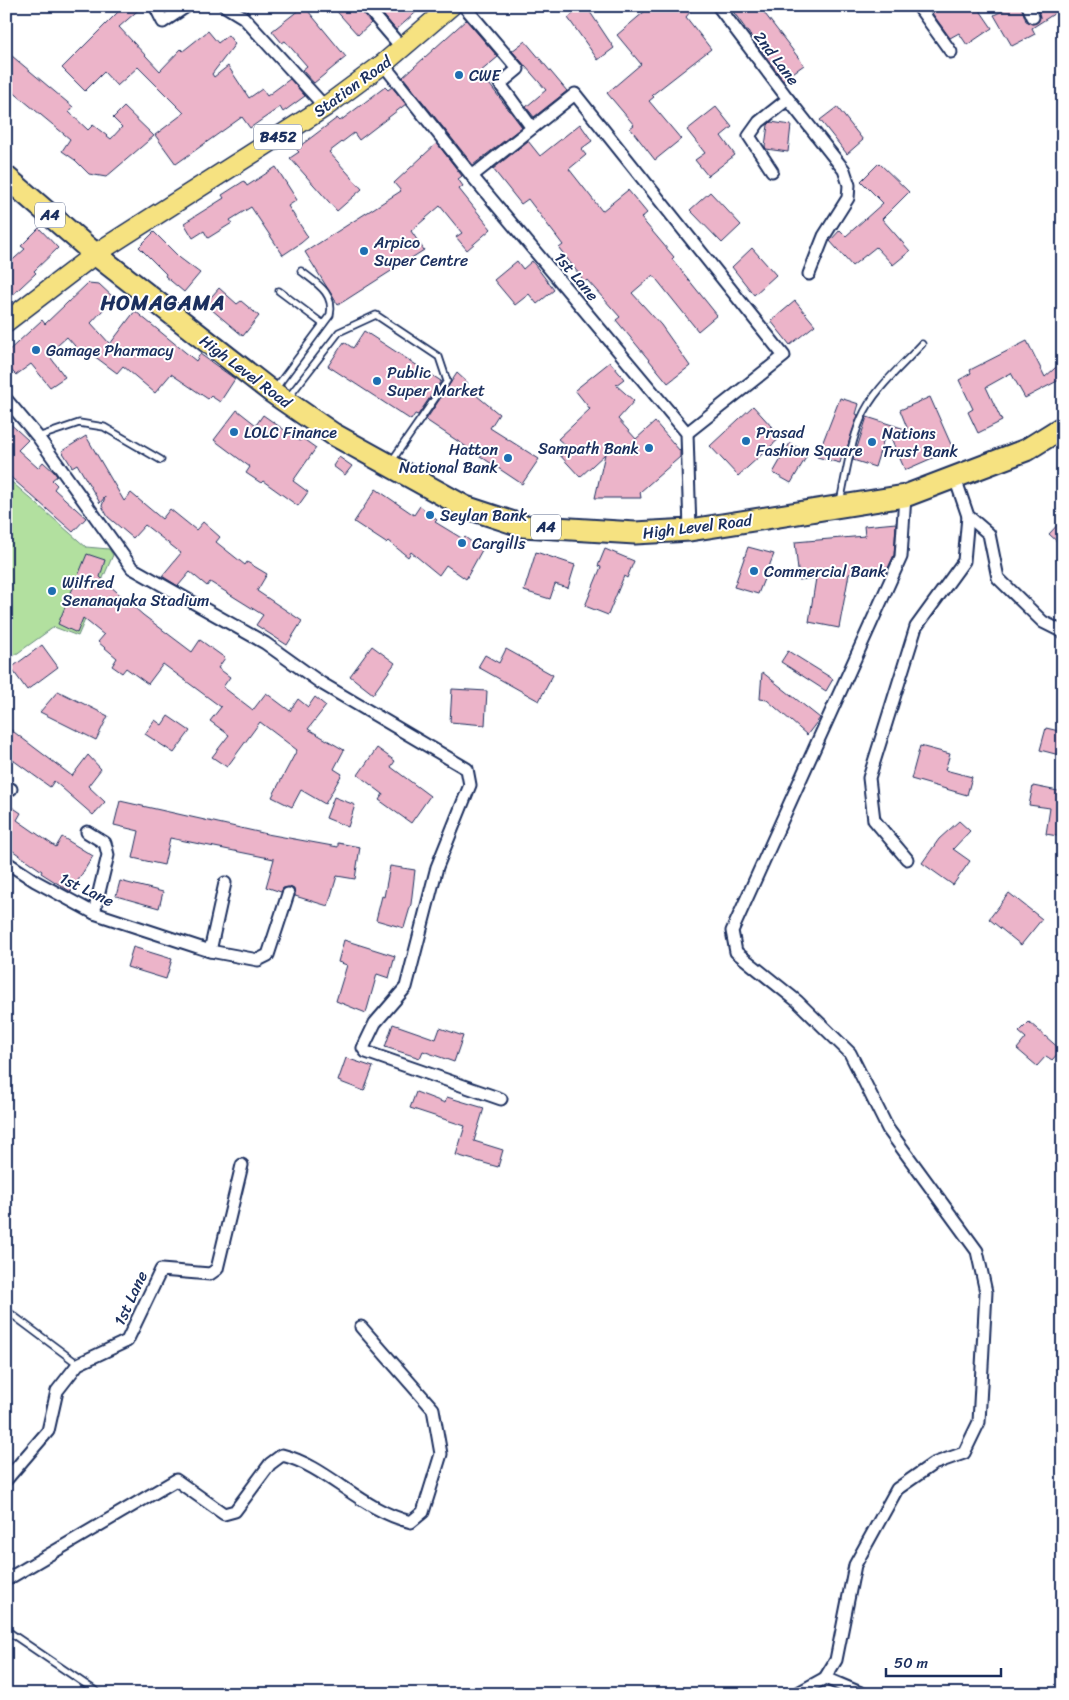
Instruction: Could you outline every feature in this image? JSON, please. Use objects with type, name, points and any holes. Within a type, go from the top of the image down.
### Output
[{"type":"highway","name":"High Level Road","points":[[6,177],[94,254],[279,397],[333,434],[466,508],[523,526],[635,533],[690,530],[905,496],[1026,450],[1063,427]]},
{"type":"main road","name":"Station Road","points":[[94,254],[325,107],[384,64],[451,6]]},
{"type":"main road","name":"B452","points":[[6,322],[94,254]]},
{"type":"street","points":[[155,6],[163,22],[187,6]]},
{"type":"street","points":[[226,6],[243,17],[325,107]]},
{"type":"street","points":[[366,6],[402,48]]},
{"type":"street","points":[[464,6],[518,69],[500,84],[532,128]]},
{"type":"street","name":"2nd Lane","points":[[718,6],[788,99],[759,122],[749,136],[772,171]]},
{"type":"street","points":[[918,6],[951,52]]},
{"type":"street","name":"1st Lane","points":[[384,64],[472,176],[687,433]]},
{"type":"street","points":[[472,176],[575,94],[784,356],[687,433],[690,530]]},
{"type":"street","points":[[788,99],[844,170],[849,185],[848,198],[824,236],[809,274]]},
{"type":"street","points":[[6,399],[38,437],[132,568],[265,643],[321,683],[467,769],[470,785],[437,867],[406,988],[375,1023],[363,1048],[366,1052],[501,1099]]},
{"type":"street","points":[[907,859],[874,820],[869,778],[916,627],[964,561],[968,516],[955,478]]},
{"type":"street","points":[[796,1694],[825,1678],[836,1660],[855,1565],[897,1489],[933,1464],[964,1453],[979,1422],[986,1292],[977,1251],[888,1128],[850,1053],[797,1002],[736,952],[732,930],[901,557],[905,496]]},
{"type":"street","points":[[968,516],[988,534],[998,578],[1043,622],[1063,632]]},
{"type":"street","points":[[87,832],[105,843],[108,855],[94,913]]},
{"type":"street","name":"1st Lane","points":[[6,862],[35,881],[94,913],[210,951],[258,960],[263,960],[268,955],[288,894]]},
{"type":"street","points":[[210,951],[225,883]]},
{"type":"street","name":"1st Lane","points":[[6,1480],[48,1431],[57,1391],[78,1364],[127,1341],[161,1270],[210,1274],[216,1269],[242,1165]]},
{"type":"street","points":[[6,1580],[176,1480],[224,1514],[235,1511],[270,1464],[282,1455],[298,1458],[365,1503],[398,1519],[411,1522],[422,1512],[441,1454],[433,1409],[361,1327]]},
{"type":"street","points":[[825,1678],[863,1694]]},
{"type":"lane","points":[[279,397],[330,315],[332,306],[330,298],[301,271]]},
{"type":"lane","points":[[279,291],[323,324]]},
{"type":"lane","points":[[279,397],[339,332],[376,315],[439,357],[447,381],[389,466]]},
{"type":"lane","points":[[838,506],[851,452],[862,418],[883,386],[922,344]]},
{"type":"lane","points":[[38,437],[79,423],[104,427],[161,460]]},
{"type":"lane","points":[[6,1310],[78,1364]]},
{"type":"lane","points":[[6,1630],[100,1694]]},
{"type":"green space","name":"Wilfred Senanayaka Stadium","points":[[6,477],[86,547],[109,549],[113,555],[78,636],[54,627],[8,660],[6,658]]},
{"type":"building","points":[[113,6],[143,6],[119,27],[160,71],[181,49],[183,51],[208,31],[218,43],[228,35],[235,44],[212,74],[214,77],[228,66],[249,98],[262,89],[267,96],[290,79],[305,96],[283,112],[280,107],[250,128],[242,117],[176,164],[155,135],[184,113],[138,67],[117,86],[104,72],[85,91],[62,68],[118,12]]},
{"type":"building","points":[[304,6],[346,57],[314,83],[302,70],[307,66],[285,41],[282,43],[272,31]]},
{"type":"building","points":[[332,6],[359,6],[371,23],[358,35]]},
{"type":"building","points":[[376,6],[423,6],[396,30]]},
{"type":"building","points":[[582,6],[586,6],[614,48],[598,60],[568,18]]},
{"type":"building","points":[[651,6],[695,6],[686,17],[711,49],[652,95],[654,97],[649,101],[681,139],[655,160],[630,128],[634,125],[607,93],[641,64],[617,35]]},
{"type":"building","points":[[729,6],[759,6],[804,65],[783,80]]},
{"type":"building","points":[[927,6],[977,6],[992,28],[967,45],[959,33],[950,38]]},
{"type":"building","points":[[1012,6],[1021,6],[1026,21],[1033,24],[1040,18],[1036,6],[1063,8],[1032,28],[1035,34],[1012,46],[994,15]]},
{"type":"building","points":[[466,20],[498,57],[480,72],[522,127],[473,165],[403,77]]},
{"type":"building","points":[[525,41],[567,91],[534,117],[526,107],[546,90],[512,51]]},
{"type":"building","points":[[6,51],[73,107],[69,112],[88,130],[93,125],[111,139],[122,127],[113,118],[124,107],[154,136],[106,177],[89,174],[75,160],[62,151],[70,139],[6,86]]},
{"type":"building","points":[[385,87],[388,90],[392,87],[406,104],[359,140],[354,133],[329,152],[362,189],[337,211],[290,158],[299,152],[296,149],[337,118],[340,121]]},
{"type":"building","points":[[716,107],[732,127],[721,136],[735,155],[708,176],[695,160],[705,153],[687,130]]},
{"type":"building","points":[[837,107],[863,140],[847,154],[820,120]]},
{"type":"building","points":[[771,122],[791,125],[788,152],[766,149],[768,125]]},
{"type":"building","points":[[580,124],[592,141],[581,149],[586,155],[569,169],[602,211],[628,190],[647,213],[641,218],[674,257],[672,259],[717,315],[698,331],[653,275],[632,293],[661,325],[690,366],[668,383],[616,320],[620,317],[587,280],[585,282],[559,248],[563,245],[528,199],[521,204],[493,169],[528,141],[540,156]]},
{"type":"building","points":[[437,143],[462,176],[458,179],[463,186],[459,189],[491,229],[467,250],[456,237],[462,233],[440,206],[411,231],[424,250],[338,305],[305,252],[401,191],[394,183]]},
{"type":"building","points":[[879,163],[909,192],[882,219],[910,251],[893,265],[876,247],[852,266],[830,241],[840,230],[846,236],[883,203],[861,181]]},
{"type":"building","points":[[276,167],[297,200],[288,206],[308,237],[301,243],[283,255],[251,207],[230,220],[232,223],[208,238],[204,231],[193,238],[184,223],[224,198],[222,195],[244,181],[247,186]]},
{"type":"building","points":[[710,192],[741,225],[722,243],[690,210]]},
{"type":"building","points":[[39,228],[58,248],[34,271],[36,273],[6,301],[6,266],[25,249],[21,246]]},
{"type":"building","points":[[154,232],[180,258],[200,273],[184,292],[165,276],[166,274],[139,247]]},
{"type":"building","points":[[752,248],[776,275],[754,295],[732,267]]},
{"type":"building","points":[[517,261],[523,269],[532,261],[554,290],[537,304],[529,294],[515,305],[494,280]]},
{"type":"building","points":[[88,283],[99,284],[114,298],[91,323],[110,344],[135,311],[196,361],[200,354],[235,379],[220,402],[211,396],[208,399],[171,374],[155,393],[123,366],[117,373],[86,350],[82,354],[67,337],[48,354],[65,377],[50,387],[31,364],[16,375],[6,365],[6,353],[42,320],[45,324]]},
{"type":"building","points":[[219,288],[237,304],[241,301],[259,316],[243,336],[205,304]]},
{"type":"building","points":[[795,301],[815,325],[790,345],[771,321]]},
{"type":"building","points":[[364,331],[441,381],[418,415],[415,414],[411,420],[328,366],[344,342],[353,348]]},
{"type":"building","points":[[1027,341],[1045,377],[1063,361],[1063,378],[1025,398],[1011,373],[986,387],[1002,421],[978,433],[968,412],[973,409],[959,380],[971,373],[970,370]]},
{"type":"building","points":[[610,362],[624,379],[616,385],[634,401],[618,419],[636,439],[655,422],[680,451],[680,457],[640,492],[641,498],[595,498],[605,454],[580,477],[557,452],[565,445],[558,439],[590,409],[575,390]]},
{"type":"building","points":[[457,373],[468,383],[465,386],[499,414],[490,428],[539,459],[522,484],[426,420]]},
{"type":"building","points":[[930,397],[953,449],[905,470],[887,429],[875,467],[853,460],[867,417],[908,430],[900,410]]},
{"type":"building","points":[[840,398],[859,404],[856,414],[858,415],[844,457],[842,456],[840,463],[817,457]]},
{"type":"building","name":"Prasad Fashion Square","points":[[753,406],[781,437],[738,476],[710,446]]},
{"type":"building","points":[[237,410],[256,425],[263,415],[300,441],[302,438],[316,448],[293,481],[308,492],[298,506],[263,481],[261,483],[246,473],[250,467],[214,440]]},
{"type":"building","points":[[6,420],[28,440],[18,450],[38,468],[43,462],[54,472],[57,476],[52,480],[57,485],[54,489],[86,518],[73,532],[6,473]]},
{"type":"building","points":[[86,436],[124,501],[131,493],[162,519],[170,509],[196,530],[203,522],[220,537],[216,542],[245,565],[247,562],[267,574],[257,591],[302,621],[287,645],[256,625],[263,615],[210,582],[207,586],[190,572],[178,586],[162,576],[181,553],[145,525],[133,538],[108,517],[102,506],[105,497],[100,503],[77,464],[72,467],[62,451]]},
{"type":"building","points":[[790,443],[808,454],[791,483],[773,473]]},
{"type":"building","points":[[339,457],[352,466],[345,475],[333,466]]},
{"type":"building","points":[[376,489],[414,515],[420,506],[437,520],[435,522],[463,539],[465,537],[482,550],[466,579],[446,565],[439,575],[411,552],[408,557],[388,541],[386,543],[354,522]]},
{"type":"building","points":[[1063,519],[1063,547],[1049,534]]},
{"type":"building","points":[[896,523],[894,555],[888,568],[849,574],[839,628],[809,622],[816,578],[799,580],[795,542],[865,536],[864,526]]},
{"type":"building","name":"Commercial Bank","points":[[748,547],[774,554],[758,594],[734,587]]},
{"type":"building","points":[[605,549],[634,561],[627,578],[624,576],[608,615],[585,606],[601,567],[598,566]]},
{"type":"building","points":[[536,552],[575,565],[568,588],[555,584],[550,599],[524,591]]},
{"type":"building","points":[[87,554],[105,560],[100,577],[143,615],[192,652],[200,640],[225,658],[218,668],[230,677],[223,687],[253,710],[266,693],[290,711],[298,699],[308,707],[315,697],[326,706],[308,729],[344,750],[334,769],[342,774],[325,804],[301,790],[292,807],[272,797],[297,750],[260,722],[227,767],[212,757],[229,735],[210,721],[221,707],[163,664],[148,684],[126,668],[122,673],[112,666],[117,658],[98,642],[104,635],[83,618],[77,633],[58,624]]},
{"type":"building","points":[[42,645],[58,667],[27,690],[11,668]]},
{"type":"building","points":[[372,646],[395,663],[373,694],[350,676]]},
{"type":"building","points":[[506,649],[553,675],[539,701],[478,667],[485,655],[499,663]]},
{"type":"building","points":[[788,651],[833,679],[826,691],[781,662]]},
{"type":"building","points":[[762,672],[820,718],[807,735],[767,700],[760,699]]},
{"type":"building","points":[[452,689],[487,691],[485,725],[450,722]]},
{"type":"building","points":[[58,691],[108,716],[96,740],[40,712]]},
{"type":"building","points":[[168,716],[190,731],[174,753],[145,734],[155,720],[162,725]]},
{"type":"building","points":[[6,726],[72,776],[88,755],[101,769],[88,786],[105,802],[93,815],[54,781],[50,787],[6,755]]},
{"type":"building","points":[[1046,728],[1063,732],[1063,756],[1040,750]]},
{"type":"building","points":[[920,746],[950,754],[945,770],[972,777],[967,795],[911,779]]},
{"type":"building","points":[[377,748],[395,761],[391,767],[430,796],[411,823],[379,800],[383,794],[358,775]]},
{"type":"building","points":[[1033,786],[1063,792],[1063,837],[1046,834],[1050,808],[1029,805]]},
{"type":"building","points":[[334,797],[355,805],[348,827],[326,818]]},
{"type":"building","points":[[120,801],[267,834],[338,847],[338,843],[360,847],[355,879],[337,876],[328,906],[295,896],[294,889],[290,887],[283,888],[281,892],[266,887],[274,859],[170,838],[164,865],[133,858],[139,831],[114,825]]},
{"type":"building","points":[[6,803],[21,813],[17,820],[56,847],[62,837],[93,856],[71,892],[41,873],[42,871],[6,846]]},
{"type":"building","points":[[959,821],[970,831],[953,849],[970,861],[953,885],[922,863],[939,839]]},
{"type":"building","points":[[390,866],[415,870],[411,904],[404,928],[376,920],[382,896],[384,897]]},
{"type":"building","points":[[120,881],[163,892],[159,908],[116,896]]},
{"type":"building","points":[[1009,893],[1042,919],[1021,945],[989,919]]},
{"type":"building","points":[[344,940],[395,956],[389,978],[377,974],[366,1013],[336,1001],[347,965],[338,962]]},
{"type":"building","points":[[133,947],[172,959],[166,979],[127,967]]},
{"type":"building","points":[[1029,1022],[1061,1050],[1052,1060],[1046,1056],[1037,1066],[1017,1049],[1026,1038],[1019,1032]]},
{"type":"building","points":[[393,1024],[436,1039],[440,1028],[463,1036],[454,1062],[423,1051],[420,1058],[385,1047]]},
{"type":"building","points":[[346,1058],[373,1067],[364,1091],[338,1081]]},
{"type":"building","points":[[416,1092],[445,1103],[447,1097],[484,1108],[474,1141],[503,1150],[498,1167],[456,1155],[465,1126],[410,1108]]},
{"type":"place","name":"CWE","points":[[459,75]]},
{"type":"place","name":"Arpico Super Centre","points":[[364,251]]},
{"type":"place","name":"Gamage Pharmacy","points":[[36,350]]},
{"type":"place","name":"Public Super Market","points":[[377,381]]},
{"type":"place","name":"LOLC Finance","points":[[234,432]]},
{"type":"place","name":"Prasad Fashion Square","points":[[746,441]]},
{"type":"place","name":"Nations Trust Bank","points":[[872,442]]},
{"type":"place","name":"Sampath Bank","points":[[649,448]]},
{"type":"place","name":"Hatton National Bank","points":[[508,458]]},
{"type":"place","name":"Seylan Bank","points":[[430,515]]},
{"type":"place","name":"Cargills","points":[[462,543]]},
{"type":"place","name":"Commercial Bank","points":[[754,571]]},
{"type":"place","name":"Wilfred Senanayaka Stadium","points":[[52,591]]},
{"type":"district","name":"HOMAGAMA","points":[[163,303]]}]
